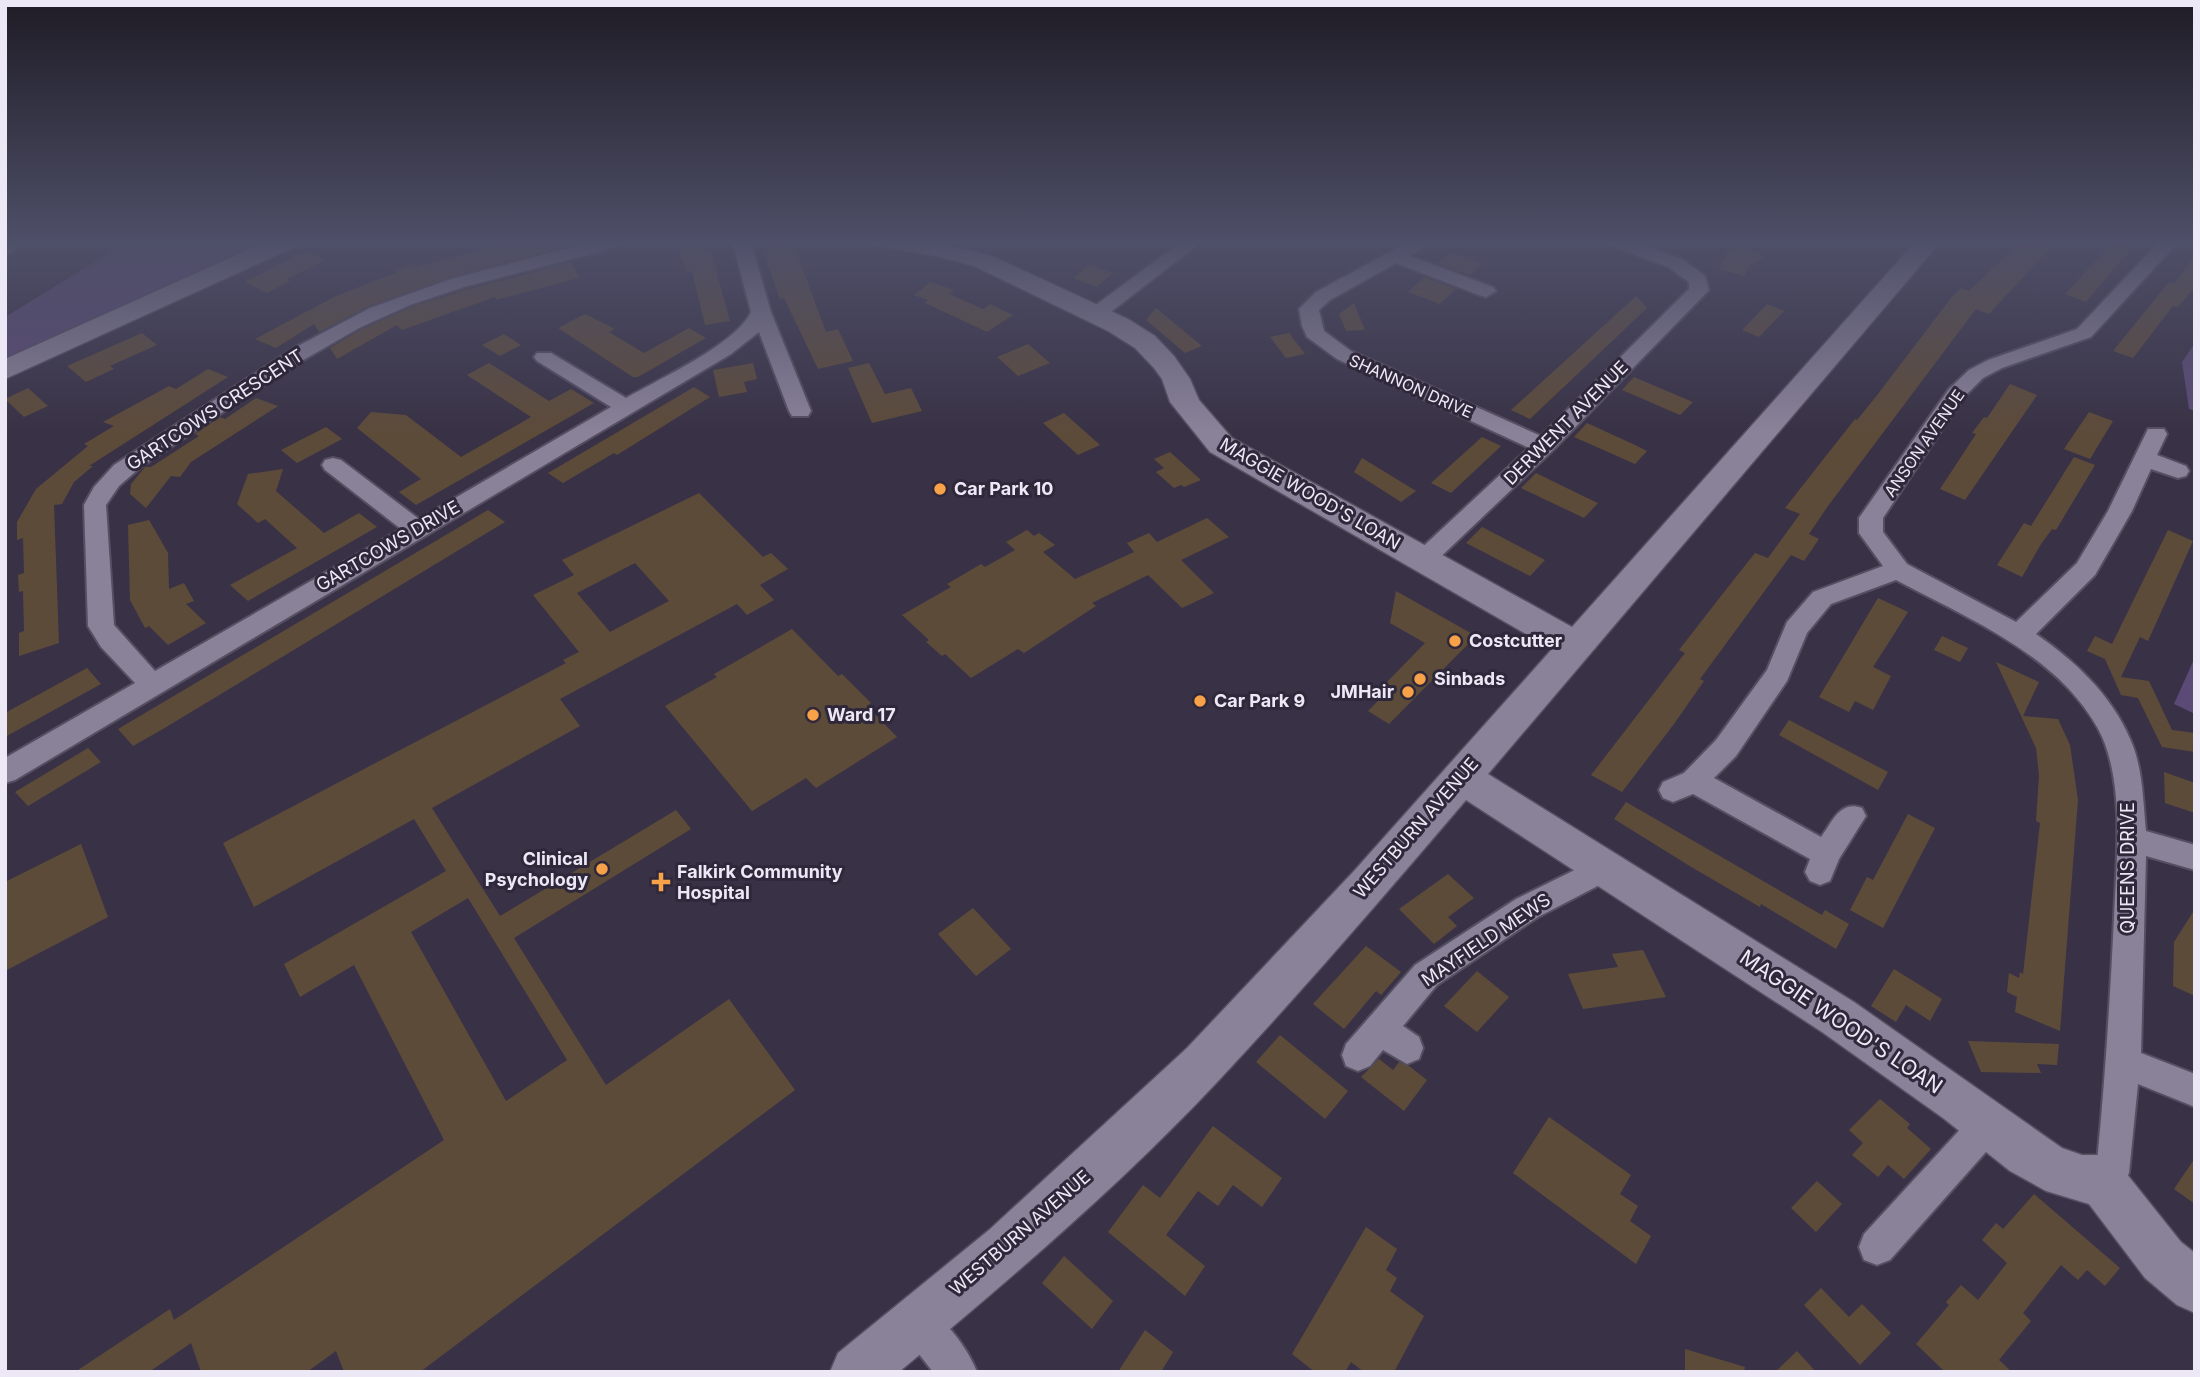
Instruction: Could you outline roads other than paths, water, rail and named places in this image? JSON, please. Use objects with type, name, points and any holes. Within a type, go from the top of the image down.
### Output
[{"type":"street","points":[[5,370],[149,304]]},
{"type":"street","name":"GARTCOWS CRESCENT","points":[[151,684],[110,640],[101,626],[95,505],[102,489],[150,451],[278,367],[365,318],[401,304]]},
{"type":"street","points":[[759,304],[800,411]]},
{"type":"street","name":"MAGGIE WOOD'S LOAN","points":[[1075,304],[1144,342],[1164,362],[1176,379],[1185,402],[1221,445],[1575,645]]},
{"type":"street","points":[[1096,314],[1109,304]]},
{"type":"street","name":"SHANNON DRIVE","points":[[1315,304],[1310,309],[1310,327],[1322,341],[1344,355],[1544,446]]},
{"type":"street","name":"DERWENT AVENUE","points":[[1423,561],[1544,446],[1685,304]]},
{"type":"street","name":"WESTBURN AVENUE","points":[[857,1372],[1067,1193],[1203,1064],[1369,884],[1874,304]]},
{"type":"street","name":"ANSON AVENUE","points":[[1878,544],[1871,533],[1871,518],[1956,394],[1976,374],[1995,364],[2084,333],[2111,304]]},
{"type":"street","name":"GARTCOWS DRIVE","points":[[5,772],[744,337],[757,323],[761,312]]},
{"type":"street","points":[[544,357],[626,407]]},
{"type":"street","points":[[2019,635],[2086,569],[2120,510],[2156,434]]},
{"type":"street","points":[[2145,458],[2178,471]]},
{"type":"street","points":[[333,466],[417,529]]},
{"type":"street","name":"QUEENS DRIVE","points":[[1878,544],[1898,570],[2019,635],[2053,659],[2077,681],[2099,709],[2118,742],[2126,774],[2132,839],[2124,1062],[2111,1173],[2101,1180]]},
{"type":"street","points":[[1852,816],[1823,863],[1684,785],[1733,738],[1778,674],[1796,629],[1822,598],[1898,570]]},
{"type":"street","name":"MAGGIE WOOD'S LOAN","points":[[1461,776],[1817,1004],[2065,1176],[2086,1181],[2101,1180]]},
{"type":"street","points":[[2132,839],[2195,858]]},
{"type":"street","name":"MAYFIELD MEWS","points":[[1358,1055],[1426,975],[1527,908],[1605,868]]},
{"type":"street","points":[[1381,1028],[1406,1048]]},
{"type":"street","points":[[2124,1062],[2195,1091]]},
{"type":"street","points":[[1877,1247],[1989,1123]]},
{"type":"street","points":[[2101,1180],[2164,1261],[2195,1287]]},
{"type":"street","points":[[918,1322],[958,1372]]},
{"type":"place","name":"Car Park 10","points":[[940,489]]},
{"type":"place","name":"Costcutter","points":[[1455,641]]},
{"type":"place","name":"Sinbads","points":[[1420,679]]},
{"type":"place","name":"JMHair","points":[[1408,692]]},
{"type":"place","name":"Car Park 9","points":[[1200,701]]},
{"type":"place","name":"Ward 17","points":[[813,715]]},
{"type":"place","name":"Clinical Psychology","points":[[602,869]]},
{"type":"place","name":"Falkirk Community Hospital","points":[[661,882]]}]
